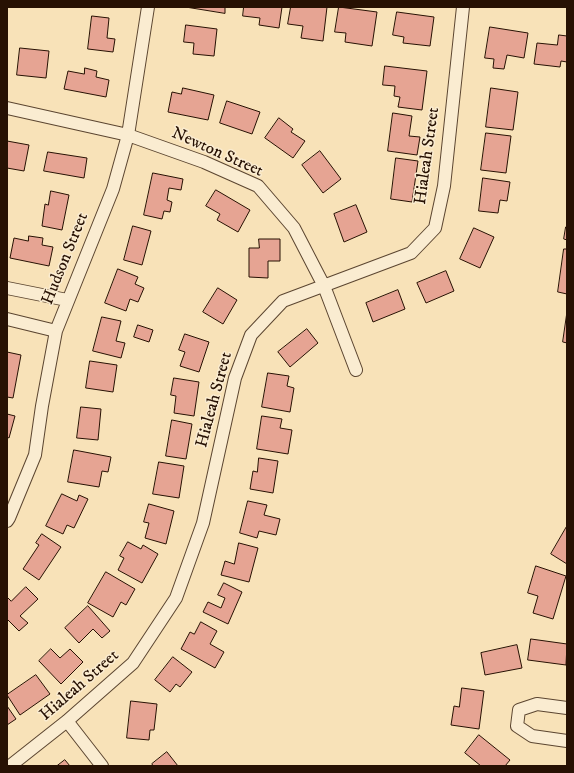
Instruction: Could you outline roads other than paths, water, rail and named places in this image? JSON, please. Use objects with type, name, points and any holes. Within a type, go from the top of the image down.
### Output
[{"type":"street","name":"Hudson Street","points":[[7,521],[35,455],[42,406],[56,331],[67,300],[80,273],[114,188],[128,135],[148,7]]},
{"type":"street","name":"Hialeah Street","points":[[10,766],[67,721],[133,664],[176,598],[202,523],[235,378],[250,335],[283,301],[411,253],[435,228],[444,186],[463,7]]},
{"type":"street","name":"Newton Street","points":[[7,108],[128,135],[204,162],[258,186],[294,228],[324,286],[356,370]]},
{"type":"street","points":[[7,288],[67,300]]},
{"type":"street","points":[[7,319],[56,331]]},
{"type":"street","points":[[567,708],[537,704],[519,710],[517,726],[532,736],[567,741]]},
{"type":"street","points":[[67,721],[102,766]]}]
